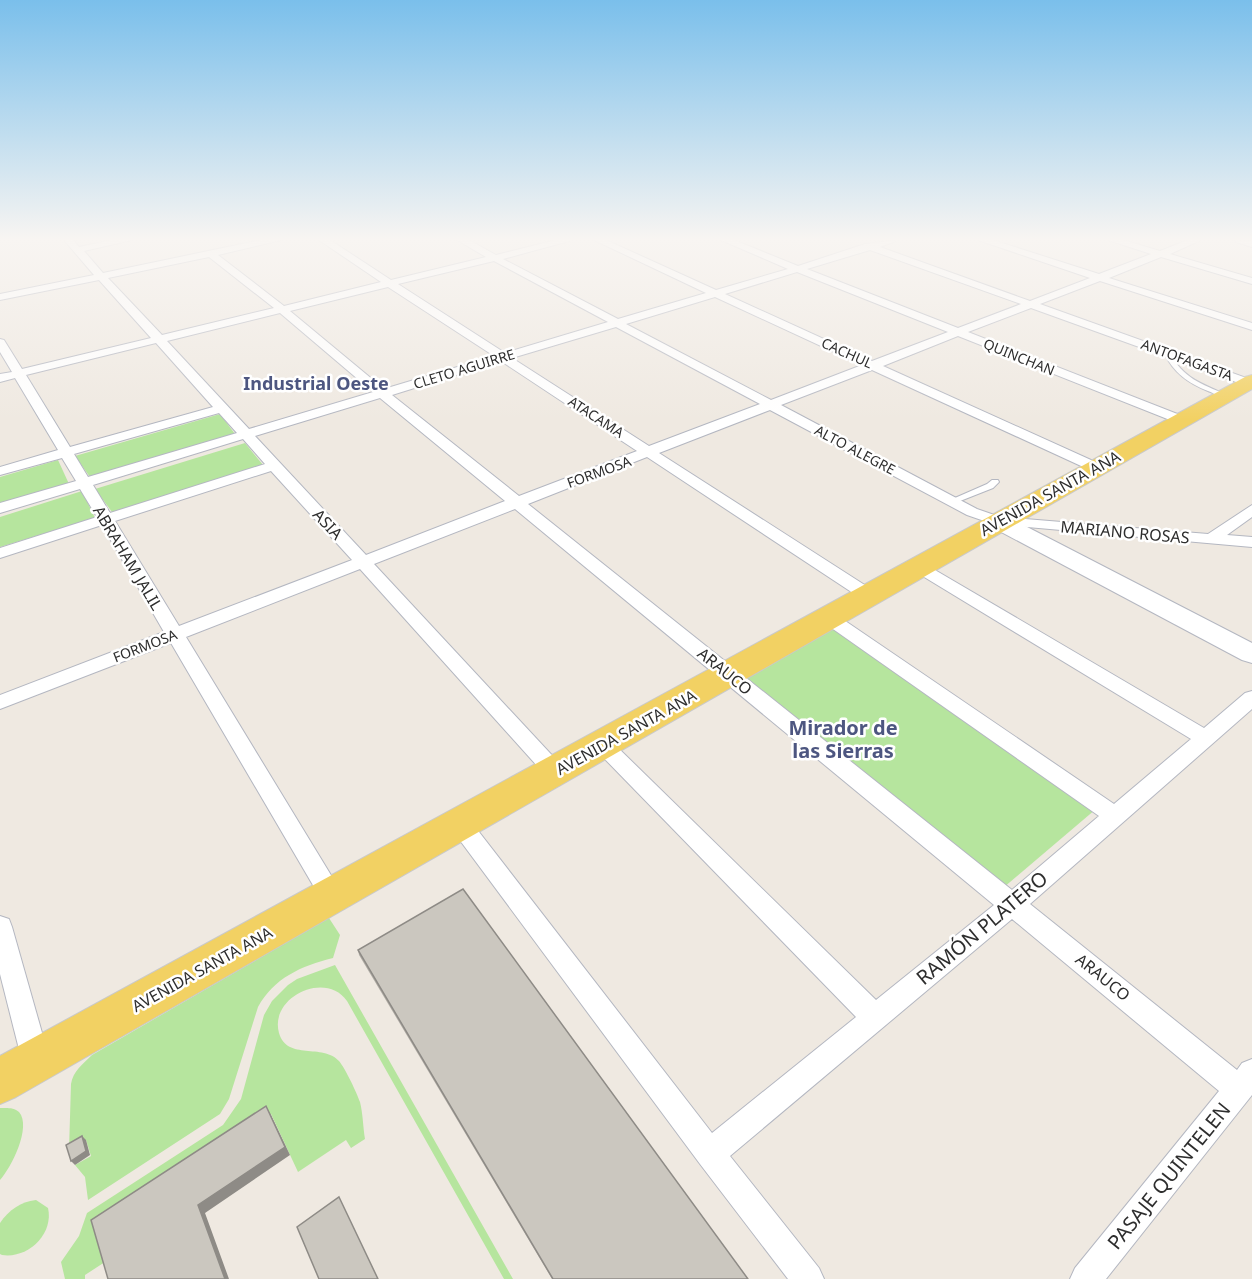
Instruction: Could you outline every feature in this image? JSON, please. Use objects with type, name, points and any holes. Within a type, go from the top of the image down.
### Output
[{"type":"main road","name":"AVENIDA SANTA ANA","points":[[0,1081],[729,675],[917,566],[1251,382]]},
{"type":"main road","name":"ALTO ALEGRE","points":[[998,521],[1252,654]]},
{"type":"street","name":"ASIA","points":[[121,300],[555,771]]},
{"type":"street","name":"ARAUCO","points":[[270,300],[1013,904],[1246,1081]]},
{"type":"street","points":[[0,378],[326,300]]},
{"type":"street","name":"ATACAMA","points":[[415,300],[868,595]]},
{"type":"street","name":"ALTO ALEGRE","points":[[574,300],[952,501],[998,521]]},
{"type":"street","name":"CLETO AGUIRRE","points":[[0,508],[697,300]]},
{"type":"street","name":"CACHUL","points":[[729,300],[1097,468]]},
{"type":"street","name":"QUINCHAN","points":[[874,300],[1180,420]]},
{"type":"street","name":"ANTOFAGASTA","points":[[1019,300],[1251,382]]},
{"type":"street","name":"FORMOSA","points":[[0,702],[1047,300]]},
{"type":"street","points":[[1168,300],[1252,327]]},
{"type":"street","name":"ABRAHAM JALIL","points":[[0,342],[332,897]]},
{"type":"street","points":[[0,471],[222,408]]},
{"type":"street","points":[[0,553],[274,465]]},
{"type":"street","points":[[1210,539],[1252,510]]},
{"type":"street","name":"MARIANO ROSAS","points":[[998,521],[1252,542]]},
{"type":"street","points":[[917,566],[1204,738]]},
{"type":"street","points":[[829,618],[1114,816]]},
{"type":"street","name":"RAMÓN PLATERO","points":[[710,1154],[1013,904],[1252,698]]},
{"type":"street","points":[[603,745],[875,1017]]},
{"type":"street","points":[[460,825],[808,1279]]},
{"type":"street","points":[[0,927],[36,1061]]},
{"type":"street","name":"PASAJE QUINTELEN","points":[[1086,1279],[1246,1081]]},
{"type":"lane","points":[[1167,352],[1171,363],[1186,379],[1226,396]]},
{"type":"lane","points":[[952,501],[995,482]]},
{"type":"green space","points":[[220,414],[235,434],[90,477],[75,456]]},
{"type":"green space","points":[[245,443],[263,465],[112,512],[95,489]]},
{"type":"green space","points":[[58,460],[69,484],[0,504],[0,477]]},
{"type":"green space","points":[[82,491],[95,518],[0,547],[0,517]]},
{"type":"green space","points":[[835,628],[1096,809],[1003,888],[743,679]]},
{"type":"green space","points":[[329,918],[340,935],[333,958],[299,969],[280,981],[265,997],[258,1007],[229,1099],[220,1114],[88,1200],[85,1177],[75,1165],[91,1156],[86,1140],[69,1150],[71,1084],[79,1068],[92,1055]]},
{"type":"green space","points":[[335,965],[513,1279],[504,1279],[347,1001],[338,992],[326,988],[314,988],[301,992],[282,1008],[278,1020],[279,1033],[283,1042],[290,1047],[324,1053],[339,1061],[360,1102],[365,1139],[351,1148],[346,1140],[298,1172],[271,1114],[99,1228],[108,1260],[85,1275],[85,1279],[65,1279],[61,1262],[79,1236],[87,1213],[223,1125],[241,1099],[264,1015],[272,1001],[297,979]]},
{"type":"green space","points":[[0,1108],[17,1110],[23,1127],[22,1137],[14,1157],[0,1180]]},
{"type":"green space","points":[[36,1200],[48,1208],[49,1218],[43,1235],[30,1249],[21,1253],[0,1254],[0,1223],[15,1207]]},
{"type":"building","points":[[463,889],[748,1279],[553,1279],[358,950]]},
{"type":"building","points":[[266,1106],[285,1147],[198,1205],[225,1279],[108,1279],[91,1220]]},
{"type":"building","points":[[82,1136],[86,1151],[71,1161],[66,1145]]},
{"type":"building","points":[[339,1197],[378,1279],[319,1279],[297,1227]]},
{"type":"district","name":"Industrial Oeste","points":[[316,384]]},
{"type":"district","name":"Mirador de las Sierras","points":[[843,740]]}]
